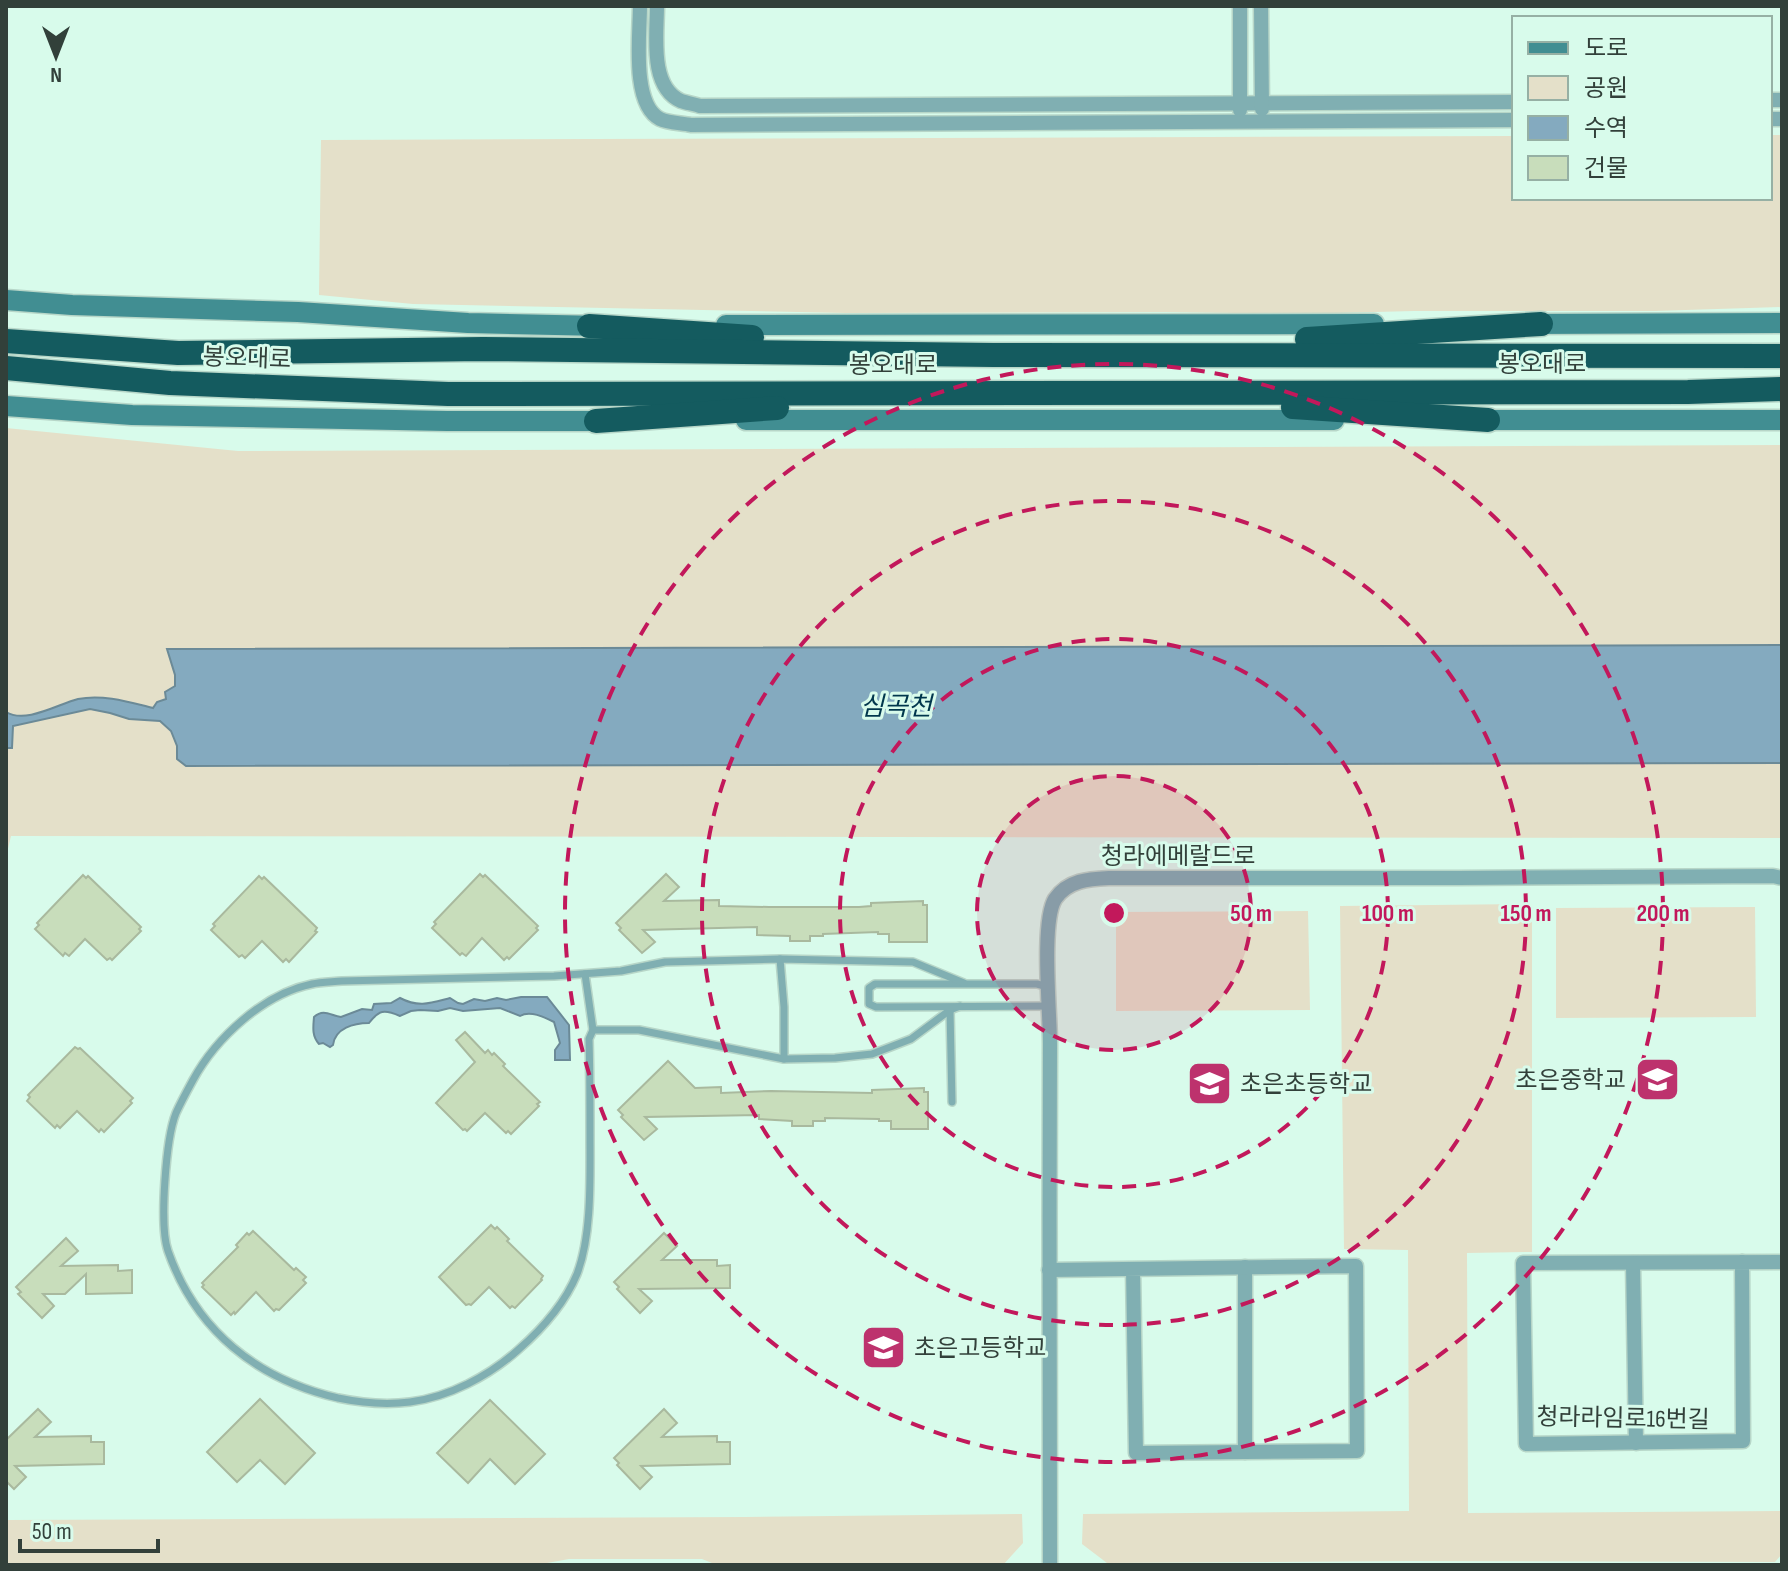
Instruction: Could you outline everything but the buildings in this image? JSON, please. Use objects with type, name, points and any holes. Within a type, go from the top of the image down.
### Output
[{"type":"highway","points":[[1083,354],[1541,324]]},
{"type":"highway","points":[[589,326],[993,355]]},
{"type":"highway","name":"봉오대로","points":[[6,341],[178,353],[483,349],[993,355],[1782,356]]},
{"type":"highway","name":"봉오대로","points":[[6,368],[170,383],[448,394],[1674,392],[1782,389]]},
{"type":"highway","points":[[596,421],[992,393]]},
{"type":"highway","points":[[1080,393],[1488,420]]},
{"type":"main road","name":"봉오대로","points":[[6,300],[589,326],[1782,323]]},
{"type":"main road","points":[[6,406],[148,416],[447,421],[1782,420]]},
{"type":"street","points":[[640,6],[640,83],[648,108],[661,119],[691,125],[1512,120]]},
{"type":"street","points":[[657,6],[657,70],[667,89],[679,100],[700,106],[1512,102]]},
{"type":"street","points":[[1240,6],[1240,122]]},
{"type":"street","points":[[1261,6],[1262,122]]},
{"type":"street","name":"청라에메랄드로","points":[[1050,1565],[1048,936],[1049,916],[1055,899],[1071,884],[1087,879],[1782,878]]},
{"type":"street","name":"청라라임로16번길","points":[[1742,1262],[1743,1441],[1526,1444],[1523,1263],[1633,1263],[1742,1262],[1782,1262]]},
{"type":"street","points":[[1633,1263],[1636,1443]]},
{"type":"street","points":[[1049,1270],[1356,1266],[1357,1451],[1136,1453],[1133,1269]]},
{"type":"street","points":[[1245,1267],[1245,1452]]},
{"type":"lane","points":[[585,974],[593,1030],[589,1039],[589,1209],[581,1260],[571,1287],[540,1329],[506,1361],[464,1385],[408,1403],[379,1404],[321,1394],[255,1365],[226,1342],[195,1306],[166,1247],[164,1194],[176,1114],[203,1064],[233,1029],[264,1003],[312,984],[351,980],[585,974],[665,962],[780,959],[913,962],[964,983]]},
{"type":"lane","points":[[780,959],[784,1059]]},
{"type":"lane","points":[[1048,987],[1037,984],[875,984],[869,988],[869,1004],[876,1007],[1050,1006]]},
{"type":"lane","points":[[593,1030],[639,1030],[784,1059],[835,1058],[872,1054],[911,1039],[960,1006]]},
{"type":"lane","points":[[950,1010],[952,1102]]},
{"type":"green space","points":[[1772,135],[1782,135],[1782,307],[1297,314],[847,313],[413,304],[319,295],[321,140],[1512,136],[1512,200],[1772,200]]},
{"type":"green space","points":[[6,428],[238,451],[1782,445],[1782,838],[11,836],[6,857]]},
{"type":"green space","points":[[1532,904],[1532,1252],[1467,1253],[1468,1513],[1782,1511],[1782,1554],[1775,1562],[1107,1563],[1082,1544],[1083,1514],[1409,1511],[1408,1250],[1344,1249],[1340,906]]},
{"type":"green space","points":[[1755,907],[1756,1017],[1556,1018],[1556,908]]},
{"type":"green space","points":[[1308,911],[1310,1010],[1116,1011],[1116,912]]},
{"type":"green space","points":[[1022,1514],[1023,1543],[1003,1565],[717,1565],[702,1559],[569,1559],[536,1565],[6,1565],[6,1520]]},
{"type":"water","name":"심곡천","points":[[1782,645],[1782,763],[186,766],[177,759],[177,746],[171,731],[160,721],[129,719],[90,709],[13,726],[12,748],[6,748],[6,712],[23,716],[78,699],[97,697],[153,708],[157,702],[166,699],[165,692],[175,686],[167,649]]},
{"type":"water","points":[[547,997],[569,1025],[570,1060],[555,1060],[555,1050],[560,1043],[554,1022],[533,1014],[520,1016],[500,1008],[420,1010],[400,1016],[382,1012],[369,1023],[352,1025],[341,1031],[330,1047],[319,1044],[315,1038],[314,1017],[318,1014],[341,1017],[362,1009],[372,1010],[374,1004],[391,1003],[400,998],[419,1004],[450,998],[463,1004],[474,999],[485,1001]]},
{"type":"place","name":"초은중학교","points":[[1657,1080]]},
{"type":"place","name":"초은초등학교","points":[[1209,1084]]},
{"type":"place","name":"초은고등학교","points":[[883,1348]]}]
